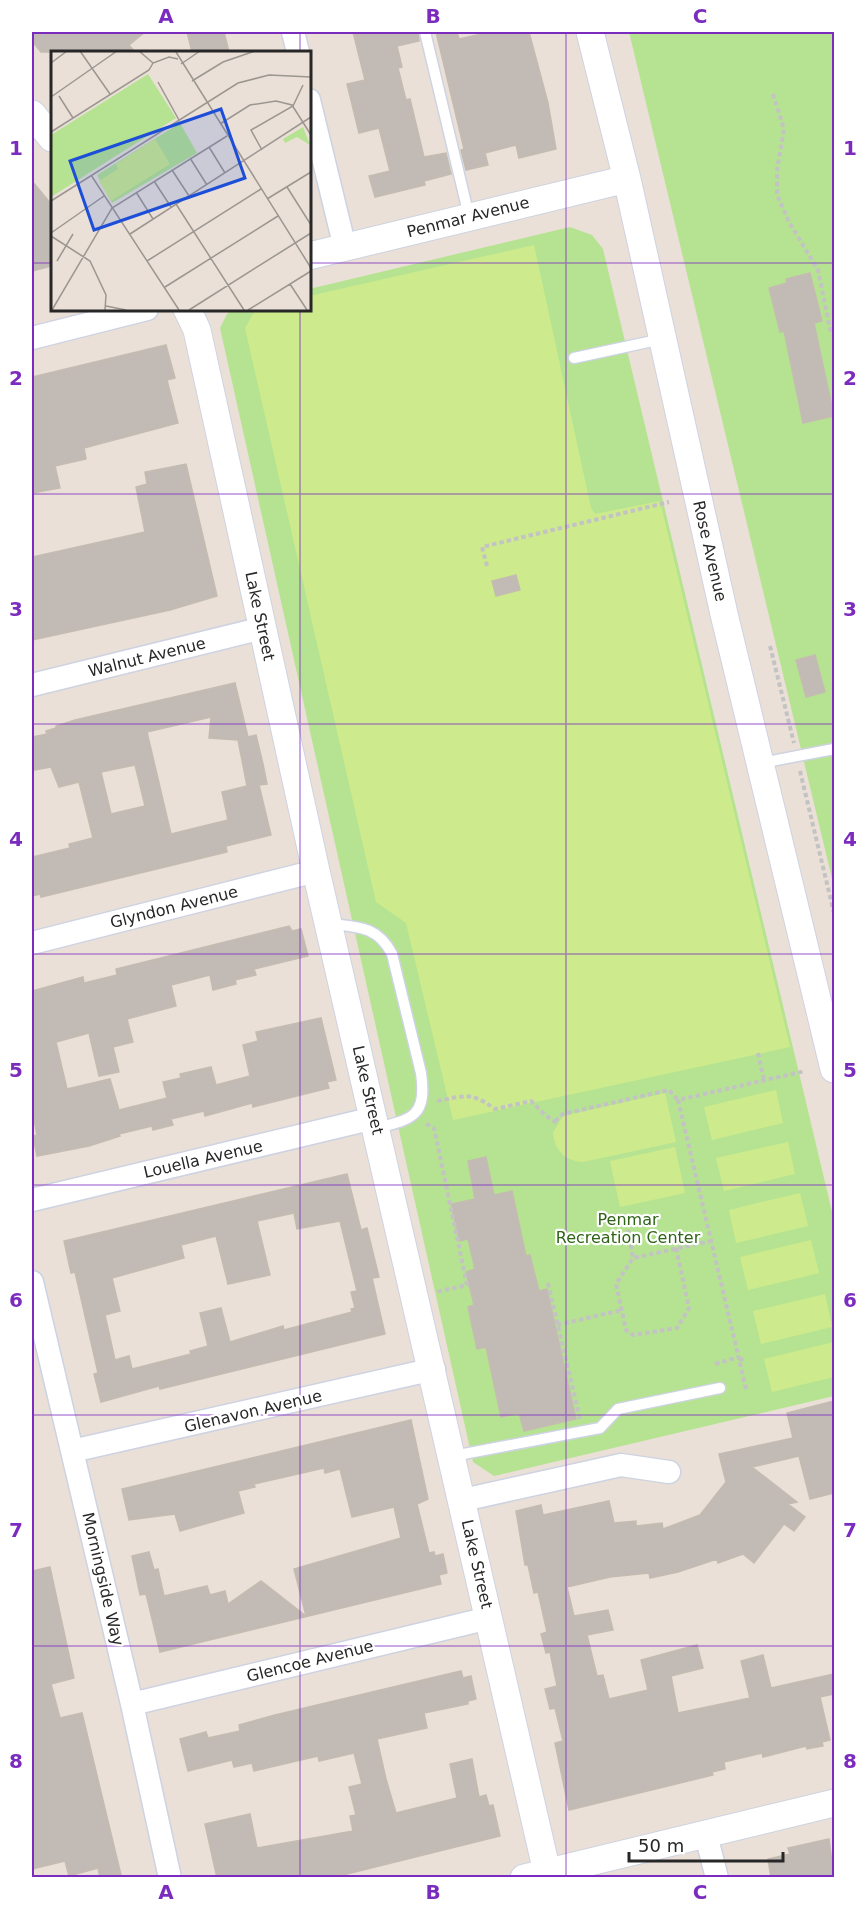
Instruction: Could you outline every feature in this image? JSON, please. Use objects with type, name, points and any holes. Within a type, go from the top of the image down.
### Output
[{"type":"street","points":[[293,32],[298,51]]},
{"type":"street","name":"Rose Avenue","points":[[590,32],[627,179],[760,763],[834,1069]]},
{"type":"street","points":[[310,103],[345,248]]},
{"type":"street","points":[[32,114],[51,137]]},
{"type":"street","name":"Penmar Avenue","points":[[310,256],[627,179]]},
{"type":"street","points":[[32,338],[143,310]]},
{"type":"street","name":"Lake Street","points":[[187,310],[197,330],[316,872],[434,1369],[489,1618],[536,1875]]},
{"type":"street","name":"Walnut Avenue","points":[[32,685],[263,628]]},
{"type":"street","name":"Glyndon Avenue","points":[[32,943],[316,872]]},
{"type":"street","name":"Louella Avenue","points":[[32,1200],[375,1123]]},
{"type":"street","name":"Morningside Way","points":[[32,1282],[132,1704],[170,1878]]},
{"type":"street","name":"Glenavon Avenue","points":[[72,1451],[434,1369]]},
{"type":"street","points":[[463,1500],[621,1465],[669,1472]]},
{"type":"street","name":"Glencoe Avenue","points":[[132,1704],[489,1618]]},
{"type":"street","points":[[536,1875],[834,1803]]},
{"type":"street","points":[[706,1835],[717,1878]]},
{"type":"lane","points":[[425,32],[469,216]]},
{"type":"lane","points":[[574,358],[662,339]]},
{"type":"lane","points":[[760,763],[834,749]]},
{"type":"lane","points":[[329,924],[360,927],[385,940],[392,954],[421,1073],[423,1092],[421,1104],[413,1118],[375,1123]]},
{"type":"lane","points":[[453,1456],[600,1428],[618,1409],[720,1388]]},
{"type":"path","points":[[773,94],[784,129],[777,170],[777,195],[789,222],[818,270],[830,329],[834,334]]},
{"type":"path","points":[[487,566],[482,547],[669,502]]},
{"type":"path","points":[[770,646],[834,913]]},
{"type":"path","points":[[758,1053],[764,1080]]},
{"type":"path","points":[[678,1100],[805,1071]]},
{"type":"path","points":[[421,1104],[470,1096],[478,1097],[495,1109],[531,1101],[556,1122],[563,1114],[669,1090],[678,1100],[746,1389]]},
{"type":"path","points":[[686,1098],[688,1104]]},
{"type":"path","points":[[416,1296],[467,1285],[434,1128],[428,1124],[419,1126]]},
{"type":"path","points":[[628,1230],[633,1258],[616,1284],[626,1330],[633,1335],[677,1328],[689,1308],[676,1248]]},
{"type":"path","points":[[633,1258],[711,1241]]},
{"type":"path","points":[[548,1283],[583,1431]]},
{"type":"path","points":[[557,1325],[622,1310]]},
{"type":"path","points":[[715,1364],[745,1359]]},
{"type":"green space","points":[[629,32],[834,32],[834,887]]},
{"type":"green space","name":"Penmar Recreation Center","points":[[570,227],[592,235],[603,249],[834,1220],[834,1396],[494,1476],[473,1462],[220,328],[227,314],[232,310],[310,310],[310,289]]},
{"type":"green space","points":[[534,245],[591,508],[595,514],[660,501],[790,1047],[453,1120],[406,923],[376,902],[245,328],[255,310],[310,310],[310,296]]},
{"type":"green space","points":[[776,1090],[783,1123],[712,1140],[704,1107]]},
{"type":"green space","points":[[665,1093],[676,1142],[583,1162],[566,1157],[556,1145],[553,1133],[563,1116]]},
{"type":"green space","points":[[788,1142],[795,1174],[724,1191],[716,1158]]},
{"type":"green space","points":[[675,1147],[685,1193],[620,1207],[610,1161]]},
{"type":"green space","points":[[800,1193],[808,1226],[736,1243],[729,1210]]},
{"type":"green space","points":[[811,1240],[819,1273],[748,1290],[740,1257]]},
{"type":"green space","points":[[825,1294],[832,1327],[761,1344],[753,1311]]},
{"type":"green space","points":[[834,1342],[834,1377],[772,1392],[764,1359]]},
{"type":"building","points":[[32,32],[145,32],[129,45],[134,51],[41,52],[32,41]]},
{"type":"building","points":[[187,32],[224,32],[229,51],[192,51]]},
{"type":"building","points":[[353,32],[418,32],[419,41],[397,46],[402,67],[398,68],[406,100],[410,99],[424,157],[446,153],[451,174],[424,181],[425,185],[375,197],[369,176],[390,171],[379,128],[359,133],[347,84],[365,80]]},
{"type":"building","points":[[436,32],[457,32],[459,39],[490,32],[529,32],[548,103],[556,149],[519,158],[516,145],[485,153],[488,165],[466,170],[461,150],[464,149]]},
{"type":"building","points":[[32,181],[51,204],[51,266],[32,271]]},
{"type":"building","points":[[810,273],[822,321],[814,323],[834,416],[803,423],[784,331],[780,332],[769,288],[787,283],[786,279]]},
{"type":"building","points":[[166,345],[175,378],[167,380],[178,423],[84,448],[86,459],[55,466],[60,488],[32,493],[32,377]]},
{"type":"building","points":[[186,464],[217,596],[170,610],[32,640],[32,557],[145,532],[136,487],[147,484],[145,472]]},
{"type":"building","points":[[516,575],[520,590],[496,596],[492,581]]},
{"type":"building","points":[[815,655],[825,692],[806,697],[796,660]]},
{"type":"building","points":[[235,683],[248,737],[256,735],[263,764],[267,784],[259,785],[271,835],[226,846],[227,852],[41,897],[40,894],[32,896],[32,857],[70,848],[69,844],[93,838],[79,782],[59,787],[51,767],[34,770],[32,737],[47,734],[46,731],[56,726]],"holes":[[[211,717],[209,738],[238,740],[247,786],[222,792],[228,820],[171,834],[147,732]],[[135,765],[145,806],[111,814],[101,772]]]},
{"type":"building","points":[[289,926],[292,931],[301,929],[308,956],[254,969],[256,975],[235,980],[236,984],[213,990],[210,975],[171,985],[176,1006],[127,1019],[133,1042],[113,1047],[119,1072],[99,1076],[89,1033],[56,1042],[67,1089],[110,1079],[119,1110],[167,1098],[163,1082],[181,1078],[180,1074],[211,1067],[216,1085],[250,1076],[243,1045],[258,1041],[256,1032],[321,1018],[336,1080],[327,1082],[329,1088],[253,1107],[252,1103],[205,1116],[204,1111],[171,1119],[173,1125],[153,1130],[152,1126],[119,1134],[120,1136],[89,1146],[37,1156],[33,1136],[37,1135],[32,1109],[32,991],[83,977],[84,983],[117,975],[116,969]]},
{"type":"building","points":[[486,1157],[494,1195],[512,1191],[526,1256],[530,1255],[539,1291],[547,1289],[576,1419],[524,1431],[519,1413],[501,1417],[486,1347],[477,1349],[468,1307],[474,1305],[466,1272],[475,1269],[468,1239],[459,1241],[451,1204],[475,1199],[468,1161]]},
{"type":"building","points":[[347,1174],[361,1230],[367,1228],[379,1277],[372,1278],[385,1334],[160,1389],[159,1386],[101,1402],[94,1374],[98,1373],[75,1272],[71,1273],[64,1241]],"holes":[[[294,1213],[297,1229],[340,1221],[357,1291],[351,1292],[355,1308],[351,1309],[352,1312],[284,1330],[283,1326],[230,1342],[221,1308],[200,1313],[208,1346],[190,1351],[191,1354],[132,1369],[129,1356],[115,1360],[105,1315],[120,1311],[112,1278],[184,1258],[181,1245],[216,1236],[228,1284],[270,1275],[257,1221]]]},
{"type":"building","points":[[834,1401],[834,1493],[810,1499],[799,1456],[752,1467],[797,1502],[788,1504],[805,1517],[794,1531],[784,1524],[754,1563],[743,1554],[718,1563],[717,1559],[678,1572],[650,1578],[649,1573],[610,1577],[567,1587],[574,1616],[608,1610],[613,1630],[587,1635],[597,1676],[603,1675],[609,1699],[648,1690],[641,1660],[697,1645],[703,1668],[671,1676],[678,1713],[750,1698],[741,1661],[763,1655],[771,1688],[834,1674],[834,1694],[820,1697],[830,1740],[822,1742],[823,1746],[807,1749],[806,1746],[763,1757],[762,1753],[724,1762],[725,1769],[712,1772],[713,1775],[569,1810],[555,1743],[563,1741],[555,1708],[550,1709],[545,1689],[557,1686],[550,1652],[546,1653],[541,1634],[547,1632],[538,1592],[534,1593],[528,1565],[525,1565],[516,1511],[541,1505],[543,1515],[609,1501],[614,1523],[636,1521],[636,1526],[662,1523],[663,1529],[700,1515],[726,1482],[719,1454],[793,1438],[787,1413]]},
{"type":"building","points":[[411,1420],[428,1499],[417,1504],[429,1553],[434,1552],[435,1556],[443,1554],[447,1573],[439,1575],[441,1584],[160,1652],[146,1594],[140,1595],[132,1556],[149,1552],[154,1570],[158,1569],[164,1596],[207,1586],[210,1595],[225,1591],[228,1604],[261,1581],[306,1616],[294,1569],[401,1538],[394,1507],[352,1517],[340,1469],[325,1473],[324,1468],[254,1484],[255,1487],[238,1491],[244,1513],[180,1531],[175,1514],[129,1520],[122,1489]]},
{"type":"building","points":[[50,1567],[74,1678],[51,1684],[60,1718],[82,1713],[121,1875],[112,1878],[100,1878],[98,1868],[69,1876],[65,1861],[32,1869],[32,1571]]},
{"type":"building","points":[[461,1671],[463,1678],[471,1676],[476,1699],[468,1701],[468,1704],[424,1713],[427,1728],[377,1739],[386,1779],[396,1813],[457,1798],[450,1764],[472,1759],[479,1797],[486,1795],[489,1806],[493,1805],[500,1836],[331,1878],[217,1878],[205,1824],[250,1814],[257,1848],[353,1831],[350,1816],[356,1815],[349,1787],[362,1784],[354,1753],[319,1761],[318,1756],[254,1771],[252,1763],[234,1767],[232,1760],[188,1771],[180,1739],[206,1732],[208,1738],[240,1731],[239,1725],[275,1715]]},
{"type":"building","points":[[829,1839],[834,1878],[771,1878],[768,1859],[790,1854],[788,1848]]}]
